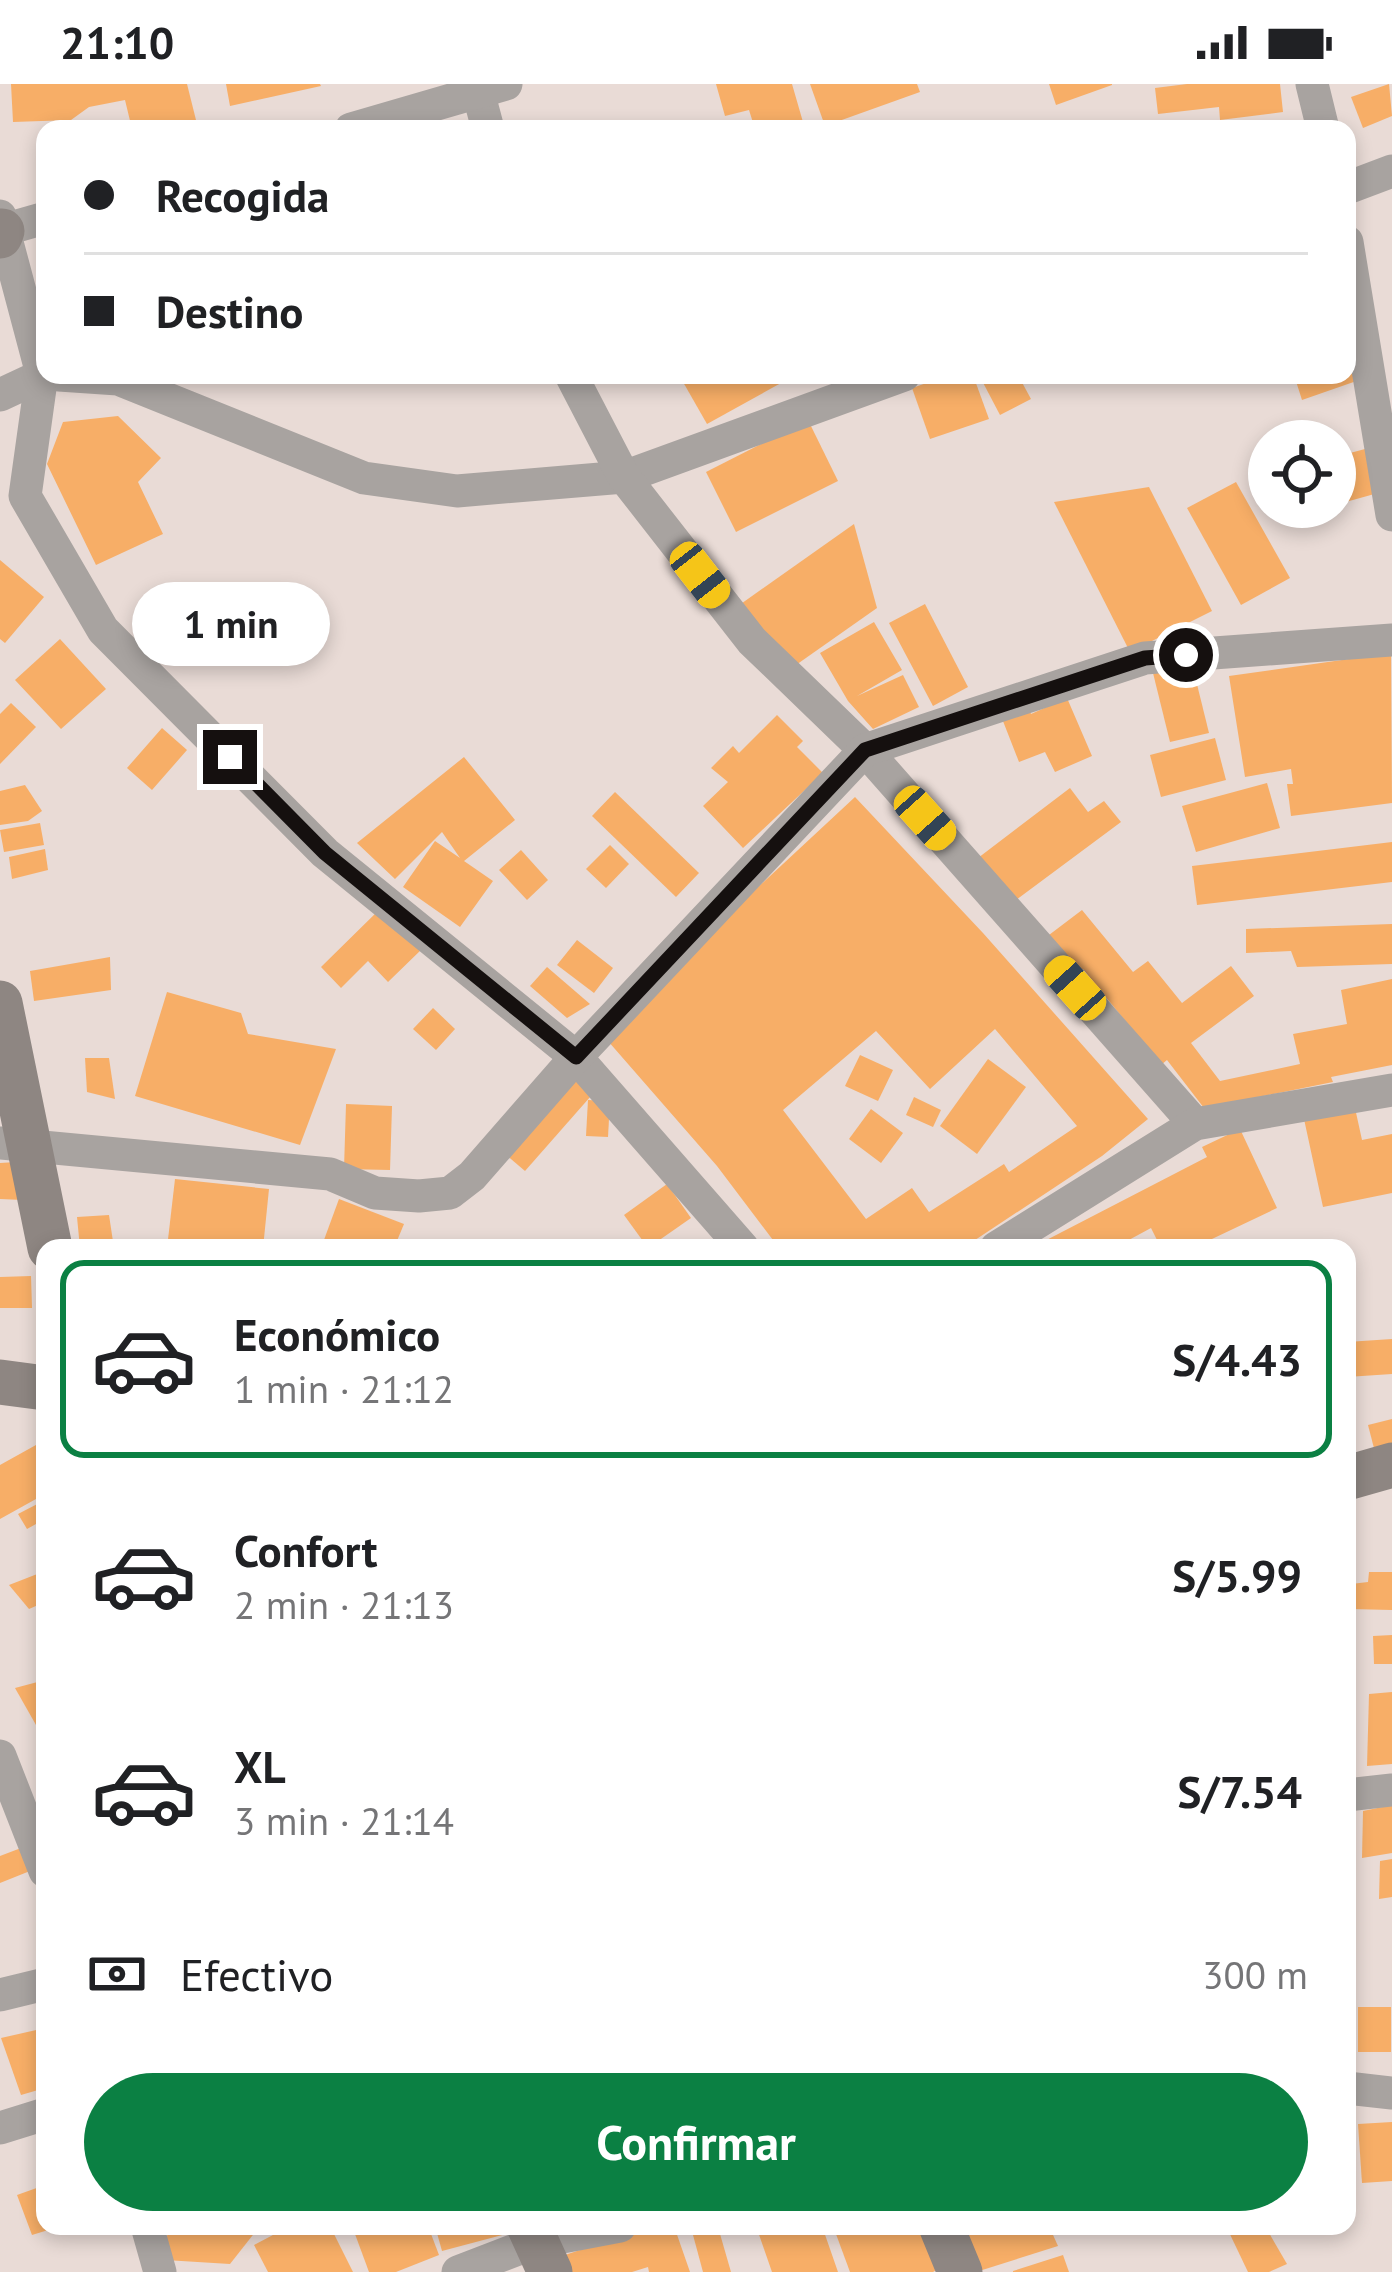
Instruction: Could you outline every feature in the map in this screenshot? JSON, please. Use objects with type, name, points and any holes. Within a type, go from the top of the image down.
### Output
[{"type":"street","points":[[1312,84],[1321,120]]},
{"type":"street","points":[[380,120],[486,87],[488,120]]},
{"type":"street","points":[[1356,185],[1392,171]]},
{"type":"street","points":[[9,226],[36,326]]},
{"type":"street","points":[[1356,296],[1392,514]]},
{"type":"street","points":[[0,395],[36,380]]},
{"type":"street","points":[[47,384],[26,496],[104,630],[325,853],[576,1057],[735,1239]]},
{"type":"street","points":[[130,384],[364,478],[457,491],[624,477],[879,384]]},
{"type":"street","points":[[576,384],[624,477],[752,641],[865,750],[1195,1124]]},
{"type":"street","points":[[13,1144],[330,1174],[375,1192],[419,1196],[450,1192],[472,1176],[576,1057],[865,750],[1145,658],[1392,640]]},
{"type":"street","points":[[0,1003],[13,1144],[47,1239]]},
{"type":"street","points":[[1010,1239],[1195,1124],[1392,1090]]},
{"type":"street","points":[[0,1382],[36,1387]]},
{"type":"street","points":[[1356,1475],[1392,1465]]},
{"type":"street","points":[[0,1756],[36,1847]]},
{"type":"street","points":[[1356,1794],[1392,1790]]},
{"type":"street","points":[[0,1995],[36,1986]]},
{"type":"street","points":[[1356,2089],[1392,2093]]},
{"type":"street","points":[[0,2128],[36,2117]]},
{"type":"street","points":[[150,2235],[160,2272]]},
{"type":"street","points":[[458,2272],[585,2235]]},
{"type":"street","points":[[944,2235],[960,2272]]},
{"type":"building","points":[[11,84],[187,84],[196,120],[130,120],[125,100],[89,107],[71,120],[13,122]]},
{"type":"building","points":[[226,84],[320,84],[321,86],[230,106]]},
{"type":"building","points":[[716,84],[792,84],[802,120],[752,120],[749,110],[725,116]]},
{"type":"building","points":[[810,84],[917,84],[920,92],[842,120],[823,120]]},
{"type":"building","points":[[1049,84],[1112,84],[1112,85],[1056,105]]},
{"type":"building","points":[[1280,84],[1283,112],[1220,120],[1219,107],[1158,114],[1155,88]]},
{"type":"building","points":[[1389,84],[1392,116],[1363,128],[1351,97]]},
{"type":"building","points":[[1356,343],[1368,377],[1356,381]]},
{"type":"building","points":[[684,384],[779,384],[707,424]]},
{"type":"building","points":[[976,384],[989,419],[930,439],[912,388]]},
{"type":"building","points":[[984,384],[1023,384],[1031,399],[1000,415]]},
{"type":"building","points":[[1297,384],[1348,384],[1302,400]]},
{"type":"building","points":[[118,416],[161,458],[138,482],[163,534],[96,565],[47,464],[63,422]]},
{"type":"building","points":[[808,420],[838,481],[736,532],[706,472]]},
{"type":"building","points":[[1365,449],[1378,493],[1356,499],[1356,451]]},
{"type":"building","points":[[1236,482],[1248,503],[1248,528],[1262,528],[1290,578],[1241,605],[1187,508]]},
{"type":"building","points":[[1149,487],[1212,611],[1130,652],[1054,502]]},
{"type":"building","points":[[854,524],[877,608],[786,672],[738,606]]},
{"type":"building","points":[[0,560],[44,597],[5,643],[0,639]]},
{"type":"building","points":[[925,604],[968,687],[933,706],[889,623]]},
{"type":"building","points":[[874,622],[902,670],[857,696],[903,675],[919,707],[873,729],[848,701],[820,653]]},
{"type":"building","points":[[60,639],[106,689],[61,729],[15,680]]},
{"type":"building","points":[[1391,653],[1392,803],[1291,816],[1287,784],[1293,784],[1291,769],[1245,777],[1229,676]]},
{"type":"building","points":[[1192,664],[1209,733],[1170,742],[1153,673]]},
{"type":"building","points":[[1067,698],[1092,756],[1055,772],[1045,752],[1019,762],[1001,716],[1028,706],[1031,714]]},
{"type":"building","points":[[11,703],[36,727],[0,764],[0,714]]},
{"type":"building","points":[[777,715],[803,741],[797,747],[823,773],[743,848],[703,806],[728,782],[711,768],[733,746],[739,753]]},
{"type":"building","points":[[162,728],[187,750],[152,790],[127,768]]},
{"type":"building","points":[[1215,738],[1226,780],[1161,797],[1150,755]]},
{"type":"building","points":[[464,757],[515,820],[464,861],[493,881],[460,927],[403,887],[435,841],[460,858],[442,832],[395,879],[357,843]]},
{"type":"building","points":[[1267,783],[1280,828],[1196,852],[1182,806]]},
{"type":"building","points":[[25,785],[42,811],[28,821],[0,825],[0,791]]},
{"type":"building","points":[[1070,788],[1088,812],[1104,801],[1121,822],[1012,903],[978,858]]},
{"type":"building","points":[[615,792],[699,873],[676,897],[592,816]]},
{"type":"building","points":[[855,797],[1148,1119],[1102,1156],[977,1239],[772,1239],[717,1166],[601,1033]],"holes":[[[995,1029],[1077,1126],[1009,1172],[1004,1164],[929,1212],[912,1188],[866,1219],[783,1110],[876,1031],[930,1089]]]},
{"type":"building","points":[[40,823],[44,845],[4,852],[0,830]]},
{"type":"building","points":[[1392,842],[1392,882],[1197,905],[1192,866]]},
{"type":"building","points":[[610,845],[629,864],[606,888],[586,869]]},
{"type":"building","points":[[45,849],[48,870],[12,879],[9,857]]},
{"type":"building","points":[[521,850],[548,880],[527,900],[499,870]]},
{"type":"building","points":[[382,907],[423,948],[388,982],[368,961],[341,988],[321,967]]},
{"type":"building","points":[[1082,910],[1133,972],[1148,961],[1182,1003],[1231,966],[1254,996],[1191,1043],[1220,1081],[1300,1064],[1293,1034],[1347,1024],[1341,990],[1392,979],[1392,1065],[1204,1108],[1167,1060],[1161,1065],[1049,935]]},
{"type":"building","points":[[1392,924],[1392,964],[1297,967],[1291,951],[1246,953],[1246,929]]},
{"type":"building","points":[[577,940],[613,968],[594,993],[557,965]]},
{"type":"building","points":[[110,957],[111,990],[34,1001],[30,971]]},
{"type":"building","points":[[547,967],[590,1004],[567,1018],[530,986]]},
{"type":"building","points":[[167,992],[241,1013],[248,1034],[336,1049],[300,1145],[135,1096]]},
{"type":"building","points":[[433,1008],[455,1029],[436,1050],[413,1029]]},
{"type":"building","points":[[860,1055],[893,1070],[878,1101],[845,1086]]},
{"type":"building","points":[[85,1058],[109,1058],[115,1099],[87,1092]]},
{"type":"building","points":[[988,1059],[1026,1087],[977,1154],[940,1126]]},
{"type":"building","points":[[577,1070],[598,1088],[525,1171],[504,1153]]},
{"type":"building","points":[[914,1097],[941,1110],[933,1127],[906,1115]]},
{"type":"building","points":[[588,1100],[610,1101],[608,1137],[586,1136]]},
{"type":"building","points":[[346,1104],[392,1106],[390,1170],[344,1169]]},
{"type":"building","points":[[1355,1108],[1362,1140],[1392,1134],[1392,1193],[1323,1207],[1304,1119]]},
{"type":"building","points":[[871,1109],[903,1133],[881,1163],[849,1139]]},
{"type":"building","points":[[1240,1129],[1277,1208],[1212,1239],[1156,1239],[1151,1228],[1131,1239],[1048,1239],[1207,1157],[1202,1147]]},
{"type":"building","points":[[16,1162],[23,1200],[0,1199],[0,1163]]},
{"type":"building","points":[[175,1179],[269,1189],[264,1239],[168,1239]]},
{"type":"building","points":[[667,1184],[691,1218],[661,1239],[641,1239],[624,1215]]},
{"type":"building","points":[[339,1199],[404,1224],[398,1239],[324,1239]]},
{"type":"building","points":[[109,1215],[113,1239],[79,1239],[77,1217]]},
{"type":"building","points":[[31,1276],[32,1308],[0,1308],[0,1277]]},
{"type":"building","points":[[1392,1339],[1392,1374],[1356,1376],[1356,1341]]},
{"type":"building","points":[[1392,1419],[1392,1452],[1376,1456],[1368,1425]]},
{"type":"building","points":[[36,1445],[36,1499],[0,1519],[0,1465]]},
{"type":"building","points":[[36,1505],[36,1524],[27,1529],[18,1514]]},
{"type":"building","points":[[1369,1572],[1392,1572],[1392,1610],[1356,1609],[1356,1583],[1368,1582]]},
{"type":"building","points":[[36,1574],[36,1606],[29,1609],[9,1585]]},
{"type":"building","points":[[1392,1635],[1392,1664],[1374,1664],[1373,1636]]},
{"type":"building","points":[[36,1682],[36,1725],[15,1688]]},
{"type":"building","points":[[1392,1692],[1392,1764],[1367,1766],[1369,1694]]},
{"type":"building","points":[[1392,1805],[1392,1853],[1362,1858],[1363,1811]]},
{"type":"building","points":[[21,1848],[30,1871],[0,1883],[0,1856]]},
{"type":"building","points":[[1392,1859],[1392,1897],[1379,1899],[1380,1861]]},
{"type":"building","points":[[1358,2007],[1391,2007],[1391,2052],[1358,2052]]},
{"type":"building","points":[[36,2030],[36,2091],[21,2095],[1,2038]]},
{"type":"building","points":[[1392,2122],[1392,2181],[1362,2183],[1358,2124]]},
{"type":"building","points":[[36,2188],[36,2234],[32,2235],[17,2195]]},
{"type":"building","points":[[167,2235],[253,2235],[230,2264],[165,2260]]},
{"type":"building","points":[[273,2235],[334,2235],[353,2272],[268,2272],[254,2245]]},
{"type":"building","points":[[355,2235],[431,2235],[439,2255],[396,2272],[369,2272]]},
{"type":"building","points":[[438,2235],[502,2235],[442,2251]]},
{"type":"building","points":[[625,2235],[677,2235],[690,2272],[649,2272],[648,2267],[632,2272],[554,2272],[550,2260]]},
{"type":"building","points":[[693,2235],[720,2235],[731,2272],[703,2272]]},
{"type":"building","points":[[759,2235],[825,2235],[838,2272],[772,2272]]},
{"type":"building","points":[[836,2235],[927,2235],[943,2266],[933,2272],[850,2272]]},
{"type":"building","points":[[960,2235],[1053,2235],[1058,2246],[976,2272]]},
{"type":"building","points":[[1230,2235],[1270,2235],[1287,2264],[1269,2272],[1248,2272]]},
{"type":"building","points":[[1063,2255],[1069,2272],[1013,2272],[1013,2271]]},
{"type":"route","points":[[230,757],[325,853],[576,1057],[865,750],[1145,658],[1186,655]]}]
